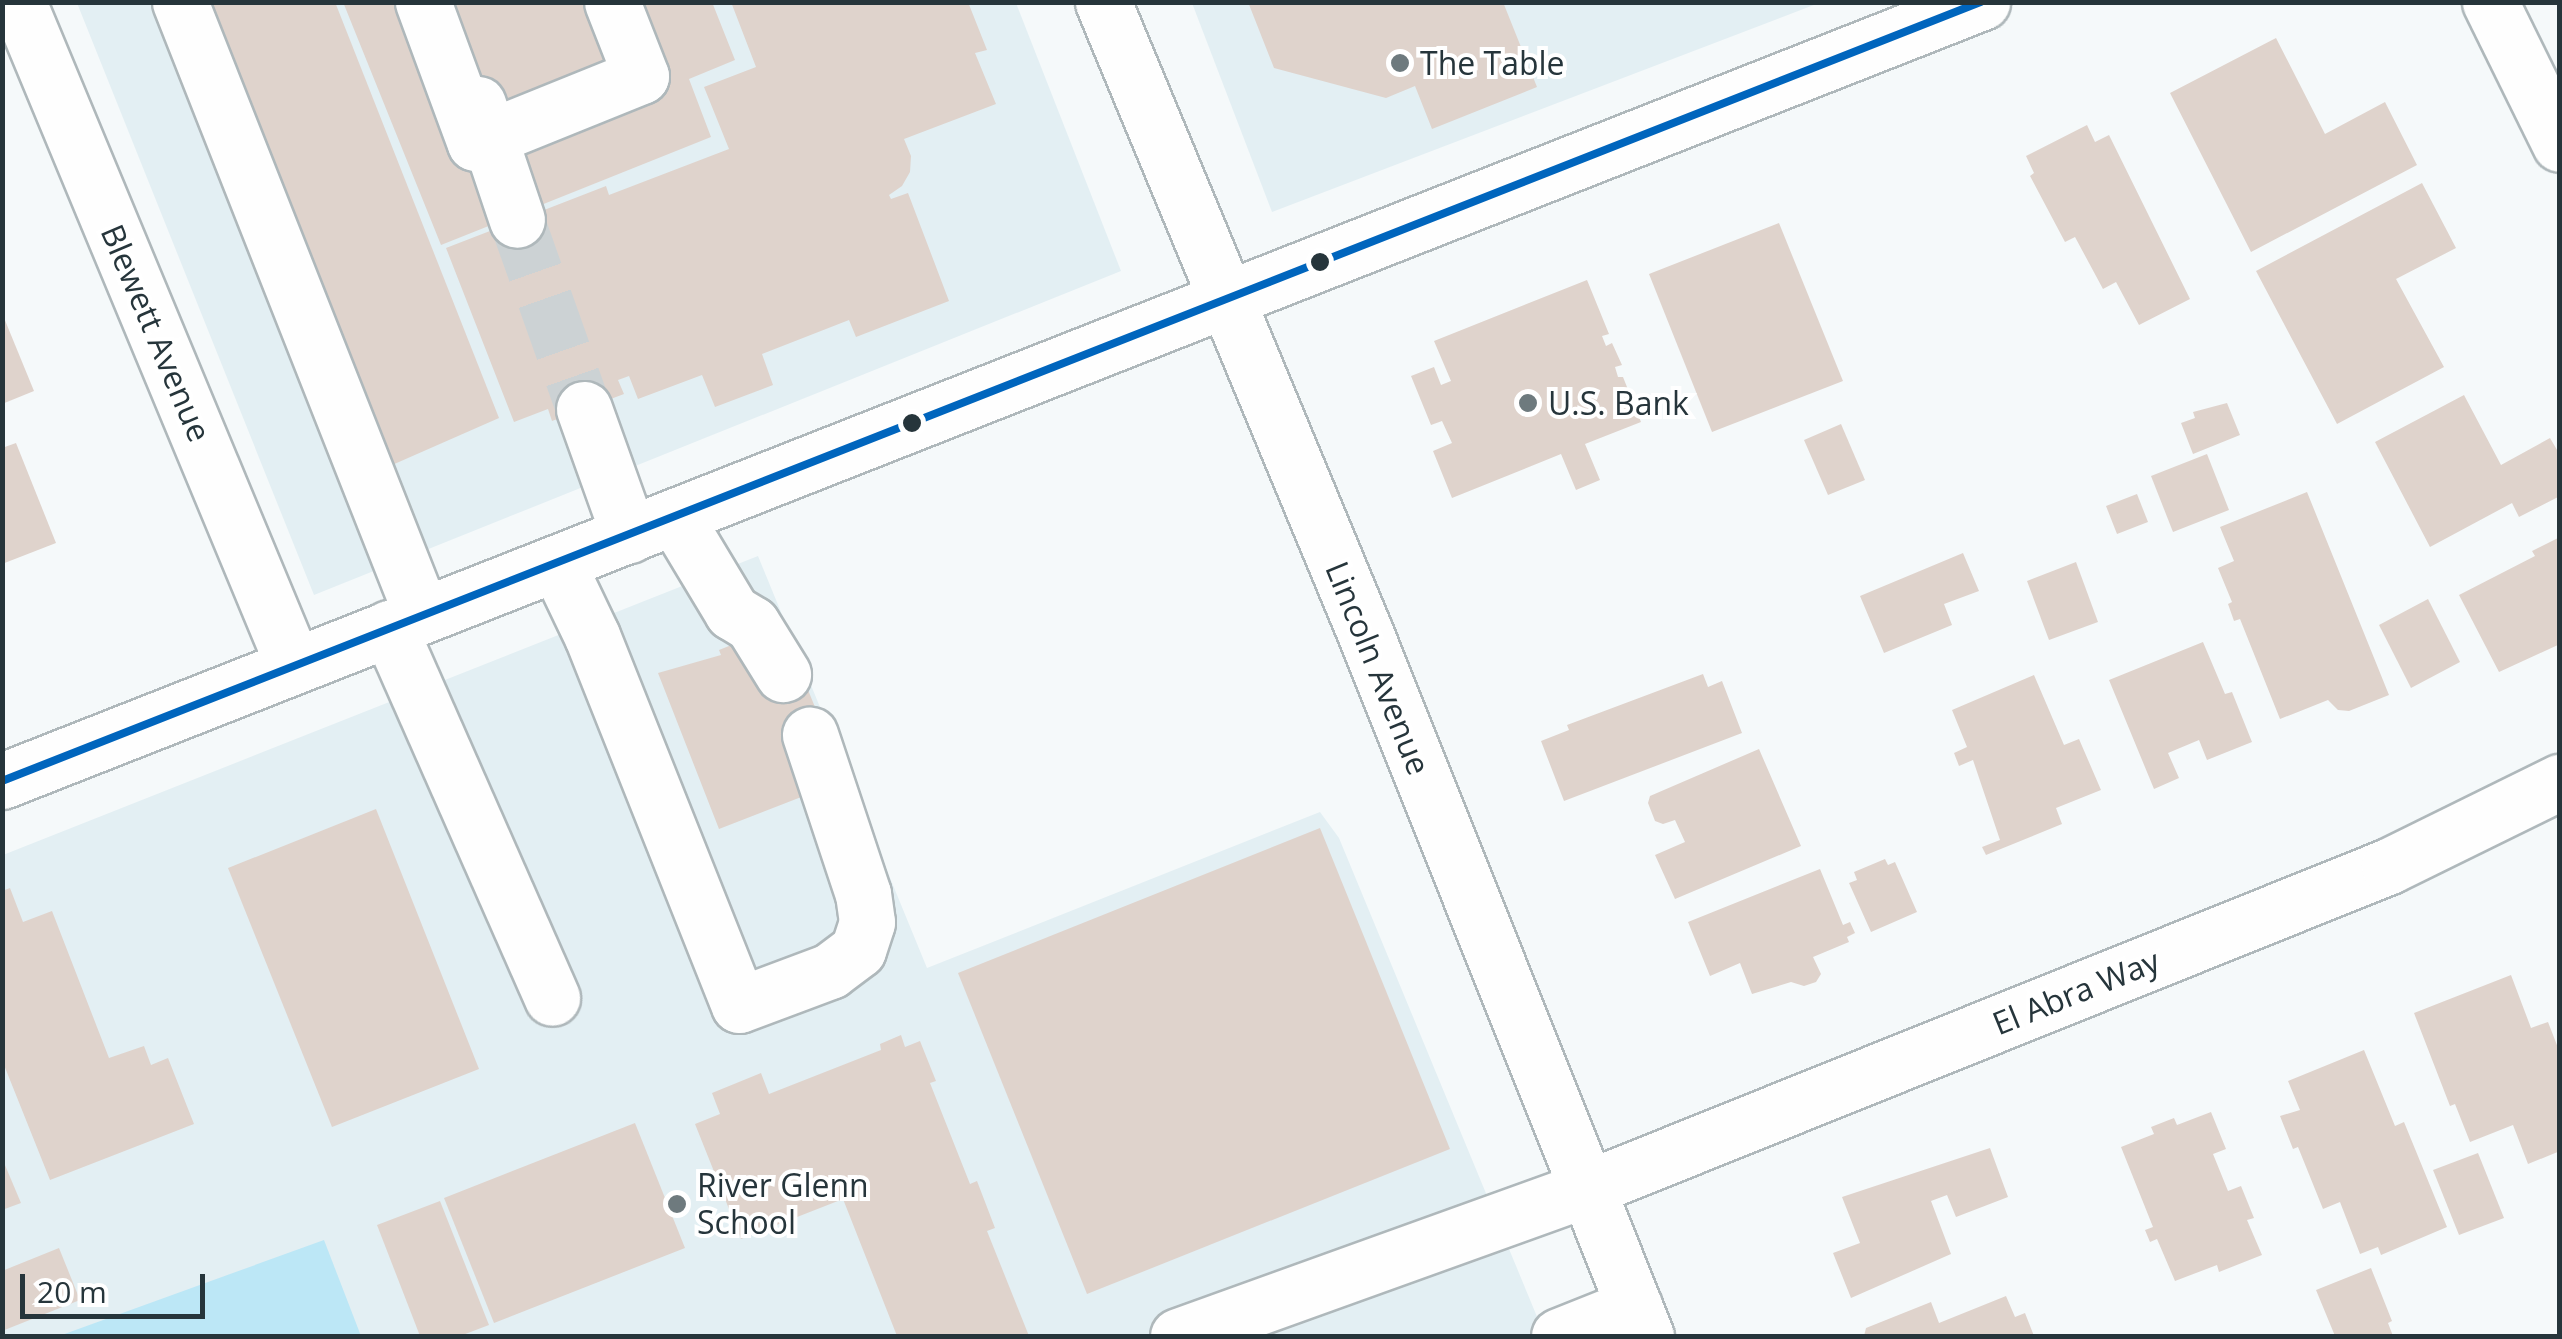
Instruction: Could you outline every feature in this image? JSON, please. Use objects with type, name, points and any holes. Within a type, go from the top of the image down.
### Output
[{"type":"main road","name":"Blewett Avenue","points":[[18,2],[293,664]]},
{"type":"main road","points":[[180,2],[405,621],[552,998]]},
{"type":"main road","points":[[423,2],[475,142],[641,76],[612,2]]},
{"type":"main road","points":[[441,2],[516,220]]},
{"type":"main road","points":[[489,136],[634,83],[602,2]]},
{"type":"main road","name":"Lincoln Avenue","points":[[1103,2],[1230,302],[1640,1321]]},
{"type":"main road","points":[[2,781],[293,664],[1230,302],[1982,2]]},
{"type":"main road","points":[[2490,2],[2560,144]]},
{"type":"main road","points":[[584,409],[652,526],[732,612],[752,624],[784,674]]},
{"type":"main road","points":[[557,563],[592,636],[739,1005],[830,971],[858,950],[867,922],[863,894],[810,735]]},
{"type":"main road","name":"El Abra Way","points":[[1178,1336],[1588,1188],[2389,866],[2560,782]]},
{"type":"main road","points":[[1560,1336],[1640,1321]]},
{"type":"shaded area","points":[[77,3],[1016,3],[1121,271],[314,595]]},
{"type":"shaded area","points":[[1192,3],[1819,3],[1272,212]]},
{"type":"shaded area","points":[[758,556],[927,968],[1320,812],[1339,838],[1545,1336],[3,1336],[3,855]]},
{"type":"shaded area","points":[[324,1240],[361,1336],[59,1336]]},
{"type":"building","points":[[198,2],[335,2],[499,418],[383,469]]},
{"type":"building","points":[[343,2],[712,2],[735,60],[689,79],[711,137],[441,245]]},
{"type":"building","points":[[731,2],[968,2],[987,50],[975,53],[996,104],[904,139],[911,156],[910,172],[902,186],[889,195],[891,199],[908,193],[949,301],[856,337],[849,320],[762,354],[773,385],[715,407],[702,375],[638,399],[629,376],[618,380],[624,394],[552,421],[548,409],[514,422],[446,248],[606,186],[609,195],[729,149],[704,87],[756,67]]},
{"type":"building","name":"The Table","points":[[1248,2],[1503,2],[1537,87],[1432,129],[1415,86],[1386,98],[1274,68]]},
{"type":"building","points":[[2276,38],[2325,134],[2385,102],[2417,165],[2251,252],[2170,93]]},
{"type":"building","points":[[2087,125],[2095,142],[2109,135],[2190,299],[2139,325],[2116,282],[2103,289],[2075,237],[2065,242],[2030,176],[2034,173],[2026,156]]},
{"type":"building","points":[[2422,183],[2456,248],[2396,279],[2444,367],[2337,424],[2256,271]]},
{"type":"building","points":[[1779,223],[1843,381],[1712,432],[1649,274]]},
{"type":"building","name":"U.S. Bank","points":[[1587,280],[1609,334],[1602,336],[1606,346],[1612,343],[1622,365],[1615,367],[1618,377],[1623,377],[1641,422],[1585,444],[1600,480],[1576,490],[1561,454],[1452,498],[1433,451],[1452,443],[1442,421],[1431,425],[1411,376],[1434,367],[1441,385],[1451,381],[1434,341]]},
{"type":"building","points":[[2,313],[34,391],[2,404]]},
{"type":"building","points":[[2464,395],[2501,465],[2550,438],[2560,455],[2560,496],[2519,517],[2512,503],[2430,547],[2375,442]]},
{"type":"building","points":[[2227,403],[2240,435],[2193,454],[2181,423],[2195,418],[2193,412]]},
{"type":"building","points":[[1841,424],[1865,480],[1828,495],[1804,440]]},
{"type":"building","points":[[16,443],[56,543],[2,564],[2,448]]},
{"type":"building","points":[[2207,454],[2229,510],[2173,532],[2151,476]]},
{"type":"building","points":[[2307,492],[2389,695],[2349,711],[2338,710],[2328,700],[2280,719],[2240,619],[2234,621],[2228,604],[2232,602],[2218,568],[2234,561],[2220,527]]},
{"type":"building","points":[[2137,494],[2148,522],[2117,534],[2106,506]]},
{"type":"building","points":[[2560,537],[2560,644],[2499,672],[2459,595],[2535,556],[2532,551]]},
{"type":"building","points":[[1963,553],[1979,591],[1944,604],[1952,625],[1884,653],[1860,596]]},
{"type":"building","points":[[2076,562],[2098,622],[2049,640],[2027,581]]},
{"type":"building","points":[[2428,599],[2460,662],[2411,688],[2379,625]]},
{"type":"building","points":[[749,638],[799,668],[824,729],[809,794],[719,829],[658,673],[721,655],[719,650]]},
{"type":"building","points":[[2203,642],[2225,694],[2232,692],[2252,742],[2207,760],[2199,740],[2168,753],[2179,778],[2154,789],[2109,680]]},
{"type":"building","points":[[1703,674],[1708,687],[1722,681],[1742,733],[1564,801],[1541,741],[1569,730],[1567,725]]},
{"type":"building","points":[[2034,675],[2064,745],[2079,739],[2101,790],[2056,808],[2062,824],[1986,855],[1982,847],[2000,840],[1973,760],[1959,766],[1954,753],[1967,747],[1952,710]]},
{"type":"building","points":[[1759,749],[1801,846],[1675,899],[1655,855],[1685,842],[1675,820],[1663,824],[1655,821],[1648,803],[1650,796]]},
{"type":"building","points":[[376,809],[479,1069],[332,1127],[228,868]]},
{"type":"building","points":[[1320,828],[1450,1149],[1087,1294],[958,973]]},
{"type":"building","points":[[1885,859],[1888,865],[1895,862],[1917,912],[1871,932],[1849,883],[1857,880],[1854,872]]},
{"type":"building","points":[[1820,869],[1843,925],[1850,922],[1855,933],[1847,937],[1849,942],[1813,957],[1821,974],[1816,982],[1804,986],[1791,982],[1752,994],[1740,963],[1710,976],[1688,922]]},
{"type":"building","points":[[10,888],[23,922],[52,911],[109,1058],[144,1046],[151,1065],[168,1058],[194,1124],[50,1180],[2,1060],[2,891]]},
{"type":"building","points":[[2511,975],[2531,1028],[2548,1022],[2560,1053],[2560,1151],[2528,1164],[2513,1125],[2470,1142],[2455,1104],[2450,1106],[2414,1013]]},
{"type":"building","points":[[901,1035],[905,1047],[920,1041],[936,1081],[930,1083],[970,1184],[977,1181],[995,1228],[987,1231],[1029,1336],[897,1336],[843,1199],[741,1239],[695,1124],[720,1114],[712,1093],[761,1073],[769,1094],[881,1050],[880,1044]]},
{"type":"building","points":[[2364,1050],[2395,1126],[2404,1122],[2447,1227],[2381,1255],[2378,1247],[2360,1254],[2340,1202],[2323,1209],[2298,1147],[2293,1149],[2280,1116],[2300,1110],[2288,1081]]},
{"type":"building","points":[[2211,1112],[2226,1149],[2213,1154],[2228,1191],[2241,1186],[2254,1218],[2247,1220],[2262,1255],[2219,1272],[2217,1265],[2175,1281],[2157,1239],[2150,1242],[2145,1230],[2153,1227],[2121,1147],[2154,1134],[2151,1127],[2174,1118],[2177,1125]]},
{"type":"building","points":[[635,1123],[685,1248],[494,1323],[444,1198]]},
{"type":"building","points":[[1990,1148],[2008,1197],[1956,1217],[1947,1195],[1931,1201],[1951,1254],[1851,1298],[1833,1253],[1860,1243],[1842,1197]]},
{"type":"building","points":[[2478,1153],[2504,1218],[2459,1235],[2433,1170]]},
{"type":"building","points":[[2,1158],[21,1203],[2,1210]]},
{"type":"building","points":[[440,1201],[489,1325],[460,1336],[420,1336],[377,1225]]},
{"type":"building","points":[[59,1248],[80,1300],[2,1331],[2,1271]]},
{"type":"building","points":[[2371,1268],[2392,1321],[2388,1323],[2393,1336],[2335,1336],[2316,1290]]},
{"type":"building","points":[[2006,1296],[2015,1317],[2025,1313],[2034,1336],[1864,1336],[1866,1328],[1931,1302],[1939,1323]]},
{"type":"tunnel","points":[[517,220],[584,409]]},
{"type":"transit line","points":[[2,781],[1981,2]]},
{"type":"place","name":"The Table","points":[[1400,63]]},
{"type":"place","name":"U.S. Bank","points":[[1528,403]]},
{"type":"place","name":"River Glenn School","points":[[677,1204]]}]
